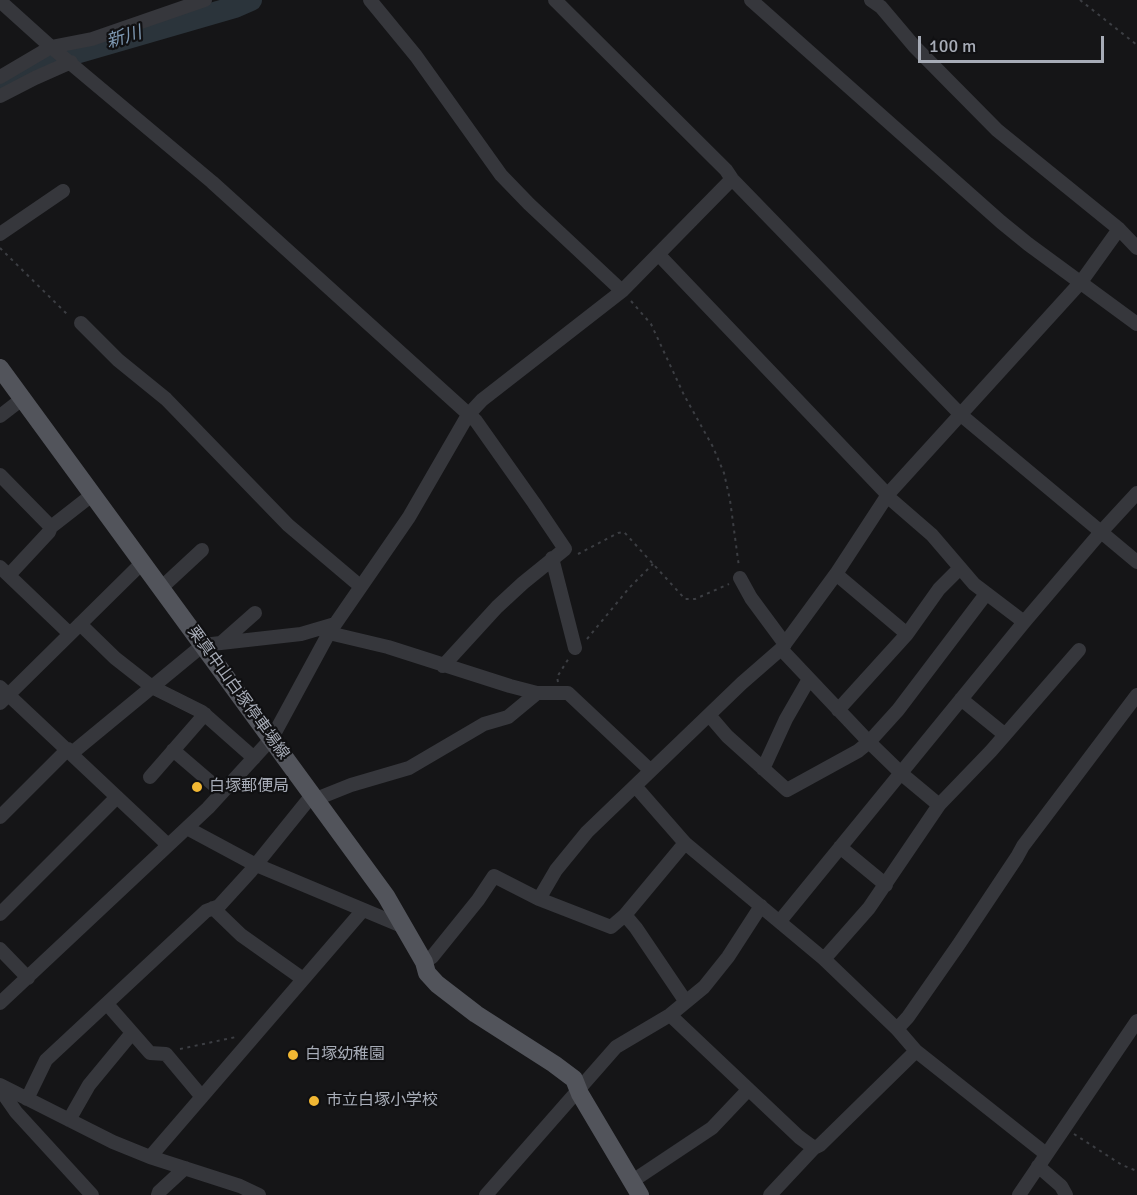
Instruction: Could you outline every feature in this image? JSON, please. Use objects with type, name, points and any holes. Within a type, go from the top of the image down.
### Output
[{"type":"main road","name":"栗真中山白塚停車場線","points":[[0,368],[387,896],[424,962],[427,973],[437,984],[476,1014],[574,1079],[578,1090],[636,1188]]},
{"type":"street","points":[[0,77],[52,48],[92,39],[205,0]]},
{"type":"street","points":[[370,0],[416,56],[501,175],[622,291]]},
{"type":"street","points":[[555,0],[726,170],[732,179],[961,415],[1137,562]]},
{"type":"street","points":[[751,0],[1001,222],[1137,324]]},
{"type":"street","points":[[871,0],[881,7],[914,46],[997,130],[1119,229],[1137,248]]},
{"type":"street","points":[[0,2],[212,182],[476,421],[507,462],[565,549],[497,607],[443,666]]},
{"type":"street","points":[[0,96],[70,63]]},
{"type":"street","points":[[0,1004],[187,828],[272,738],[332,628],[409,517],[468,415],[482,400],[622,291],[732,179]]},
{"type":"street","points":[[0,234],[63,191]]},
{"type":"street","points":[[539,898],[569,852],[587,832],[783,646],[836,574],[888,495],[1081,282],[1119,229]]},
{"type":"street","points":[[658,254],[885,492],[932,535],[959,569],[986,594],[1024,622]]},
{"type":"street","points":[[81,323],[118,360],[166,399],[288,525],[360,586]]},
{"type":"street","points":[[0,416],[22,399]]},
{"type":"street","points":[[0,475],[51,527]]},
{"type":"street","points":[[780,921],[1024,622],[1137,493]]},
{"type":"street","points":[[92,495],[51,527],[49,532],[4,571],[75,629],[152,687],[205,714],[254,758]]},
{"type":"street","points":[[161,588],[202,550]]},
{"type":"street","points":[[552,558],[575,648]]},
{"type":"street","points":[[142,563],[3,695],[70,751],[168,846]]},
{"type":"street","points":[[838,710],[907,634],[939,589],[959,569]]},
{"type":"street","points":[[836,574],[907,634]]},
{"type":"street","points":[[740,578],[783,646],[809,679],[869,742],[939,805]]},
{"type":"street","points":[[709,715],[727,736],[787,790],[858,751],[869,742],[898,710],[986,594]]},
{"type":"street","points":[[221,643],[255,613]]},
{"type":"street","points":[[0,817],[70,751],[203,645],[301,634],[332,628],[443,666],[537,693],[568,693],[651,771]]},
{"type":"street","points":[[824,959],[886,885],[939,805],[1079,650]]},
{"type":"street","points":[[764,769],[786,719],[809,679]]},
{"type":"street","points":[[27,1099],[46,1060],[206,911],[219,906],[314,796],[409,768],[484,724],[508,717],[537,693]]},
{"type":"street","points":[[897,1029],[908,1017],[959,944],[1023,846],[1137,694]]},
{"type":"street","points":[[961,699],[1005,734]]},
{"type":"street","points":[[150,777],[205,714]]},
{"type":"street","points":[[173,750],[222,792]]},
{"type":"street","points":[[636,787],[684,843],[824,959],[897,1029],[916,1051],[1046,1154]]},
{"type":"street","points":[[0,914],[117,797]]},
{"type":"street","points":[[187,828],[254,864],[402,926]]},
{"type":"street","points":[[424,962],[432,957],[472,908],[494,876],[539,898],[611,927],[625,915],[684,843]]},
{"type":"street","points":[[840,847],[886,885]]},
{"type":"street","points":[[486,1195],[616,1047],[670,1015],[704,987],[728,957],[761,906]]},
{"type":"street","points":[[213,908],[241,935],[303,979]]},
{"type":"street","points":[[150,1157],[363,910]]},
{"type":"street","points":[[625,915],[686,1002]]},
{"type":"street","points":[[0,950],[28,978]]},
{"type":"street","points":[[107,1004],[150,1053],[166,1054],[202,1097]]},
{"type":"street","points":[[670,1015],[748,1090],[814,1148]]},
{"type":"street","points":[[1019,1195],[1137,1021]]},
{"type":"street","points":[[69,1120],[89,1085],[132,1033]]},
{"type":"street","points":[[770,1195],[814,1148],[820,1145],[916,1051]]},
{"type":"street","points":[[0,1087],[112,1142],[150,1157],[240,1186],[259,1195]]},
{"type":"street","points":[[0,1087],[16,1112],[92,1195]]},
{"type":"street","points":[[636,1188],[712,1128],[748,1090]]},
{"type":"street","points":[[1038,1166],[1061,1186],[1066,1195]]},
{"type":"street","points":[[158,1193],[185,1168]]},
{"type":"path","points":[[1080,0],[1137,45]]},
{"type":"path","points":[[0,248],[46,294],[78,323],[81,323]]},
{"type":"path","points":[[565,549],[571,557],[624,532],[685,599],[695,599],[740,578],[730,500],[724,473],[651,324],[622,291]]},
{"type":"path","points":[[560,693],[557,677],[575,648],[583,643],[630,587],[653,564]]},
{"type":"path","points":[[166,1054],[177,1049],[257,1033]]},
{"type":"path","points":[[1064,1127],[1122,1165],[1137,1171]]},
{"type":"waterway","name":"新川","points":[[0,86],[45,62],[235,7],[251,0]]},
{"type":"place","name":"白塚郵便局","points":[[197,787]]},
{"type":"place","name":"白塚幼稚園","points":[[293,1055]]},
{"type":"place","name":"市立白塚小学校","points":[[314,1101]]}]
